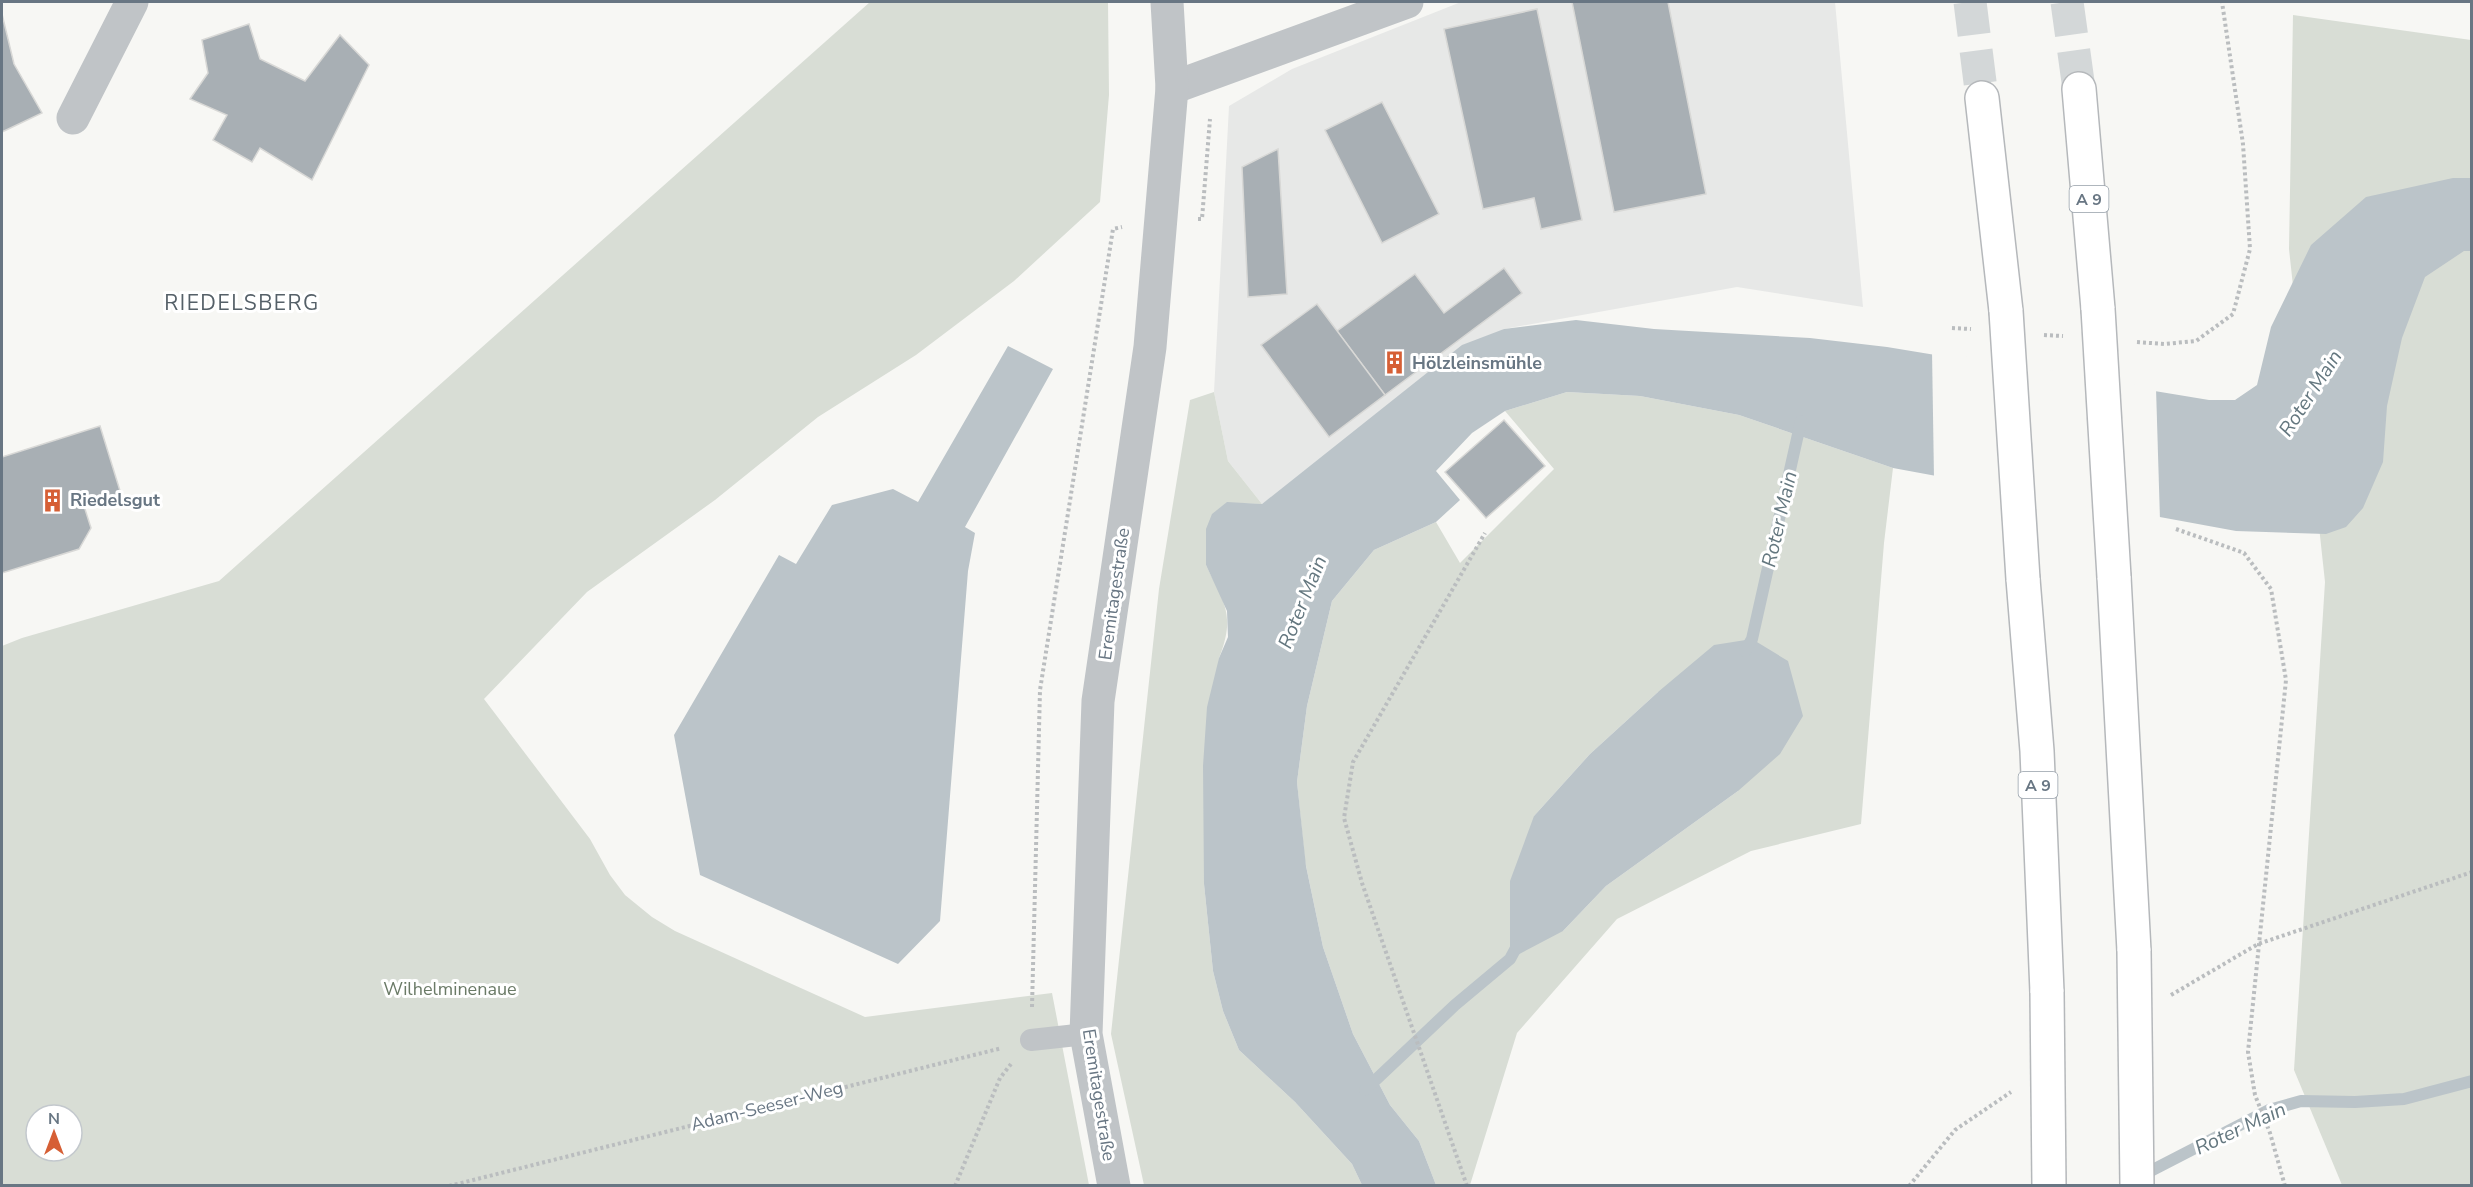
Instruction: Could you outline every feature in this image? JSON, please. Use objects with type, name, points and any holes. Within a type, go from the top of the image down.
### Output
[{"type":"highway","name":"A 9","points":[[2079,89],[2098,309],[2114,577],[2134,951],[2138,1185]]},
{"type":"highway","name":"A 9","points":[[1982,98],[2006,311],[2023,579],[2037,751],[2047,992],[2049,1185]]},
{"type":"street","points":[[73,118],[132,2]]},
{"type":"street","name":"Eremitagestraße","points":[[1114,1185],[1086,1034],[1098,701],[1150,347],[1172,88],[1167,2]]},
{"type":"street","points":[[1172,88],[1407,2]]},
{"type":"lane","points":[[1031,1040],[1086,1034]]},
{"type":"path","points":[[2129,341],[2164,344],[2196,341],[2233,314],[2250,249],[2243,144],[2222,2]]},
{"type":"path","points":[[955,1185],[1000,1078],[1031,1040],[1041,690],[1113,229]]},
{"type":"path","points":[[1952,328],[1976,330]]},
{"type":"path","points":[[2034,334],[2070,337]]},
{"type":"path","points":[[2176,529],[2244,553],[2271,589],[2286,680],[2248,1052],[2254,1095],[2270,1133],[2285,1185]]},
{"type":"path","points":[[1467,1185],[1362,883],[1344,818],[1353,762],[1485,533]]},
{"type":"path","points":[[2258,944],[2472,872]]},
{"type":"path","name":"Adam-Seeser-Weg","points":[[449,1185],[1031,1040]]},
{"type":"shaded area","points":[[1461,2],[1835,2],[1863,307],[1737,287],[1504,329],[1262,504],[1228,461],[1214,392],[1229,106],[1292,69]]},
{"type":"green space","name":"Wilhelminenaue","points":[[870,2],[1108,2],[1109,95],[1100,202],[1014,281],[916,355],[818,417],[715,500],[587,592],[484,699],[590,839],[610,875],[625,895],[652,917],[675,931],[865,1017],[1052,993],[1089,1185],[2,1186],[2,646],[22,638],[219,581]]},
{"type":"green space","points":[[2293,15],[2471,40],[2471,1185],[2342,1185],[2294,1070],[2325,582],[2289,249]]},
{"type":"green space","points":[[1214,392],[1228,461],[1262,504],[1227,503],[1206,565],[1223,600],[1227,620],[1227,631],[1219,658],[1204,884],[1213,971],[1223,1011],[1239,1050],[1295,1102],[1352,1164],[1362,1185],[1144,1185],[1111,1034],[1159,589],[1190,400]]},
{"type":"green space","points":[[1567,392],[1640,396],[1739,415],[1893,468],[1884,543],[1861,824],[1751,851],[1617,919],[1517,1033],[1470,1185],[1436,1185],[1419,1141],[1390,1105],[1353,1034],[1323,947],[1305,861],[1297,782],[1307,706],[1332,601],[1374,550],[1436,522],[1460,563],[1554,469],[1505,411]],"holes":[[[1658,692],[1738,791],[1606,886],[1563,931],[1534,816],[1590,754]]]},
{"type":"water","points":[[2453,178],[2471,178],[2471,251],[2464,251],[2425,277],[2402,338],[2387,406],[2383,462],[2363,508],[2346,527],[2326,534],[2236,531],[1893,468],[1739,415],[1640,396],[1567,392],[1505,411],[1472,433],[1436,471],[1460,500],[1436,522],[1374,550],[1332,601],[1307,706],[1297,782],[1306,866],[1323,947],[1353,1034],[1390,1105],[1419,1141],[1436,1185],[1362,1185],[1352,1164],[1295,1102],[1239,1050],[1223,1011],[1213,971],[1204,884],[1203,766],[1207,707],[1219,658],[1228,637],[1227,611],[1206,565],[1206,529],[1212,514],[1227,502],[1262,504],[1462,345],[1504,329],[1576,320],[1654,329],[1810,338],[1887,347],[2209,400],[2235,400],[2257,385],[2271,327],[2311,245],[2366,197]]},
{"type":"water","points":[[1008,346],[1053,369],[965,527],[975,533],[968,571],[940,921],[898,964],[700,875],[674,735],[779,555],[796,564],[832,505],[893,489],[918,502]]},
{"type":"water","points":[[1752,639],[1788,661],[1803,716],[1780,754],[1738,791],[1606,886],[1563,931],[1510,959],[1510,881],[1534,816],[1590,754],[1714,645]]},
{"type":"pier","points":[[1932,351],[2156,388],[2160,520],[1934,478]]},
{"type":"building","points":[[1572,2],[1668,2],[1706,194],[1614,212]]},
{"type":"building","points":[[1537,9],[1582,220],[1541,229],[1534,198],[1483,209],[1444,29]]},
{"type":"building","points":[[2,14],[14,64],[42,113],[2,132]]},
{"type":"building","points":[[249,24],[260,59],[305,81],[340,35],[369,65],[312,180],[260,148],[252,162],[213,140],[227,115],[190,99],[208,73],[202,40]]},
{"type":"building","points":[[1382,102],[1439,214],[1382,243],[1325,130]]},
{"type":"building","points":[[1278,149],[1287,294],[1248,297],[1242,167]]},
{"type":"building","name":"Hölzleinsmühle","points":[[1504,268],[1522,293],[1385,395],[1337,331],[1415,274],[1444,313]]},
{"type":"building","points":[[1317,304],[1385,395],[1329,437],[1261,345]]},
{"type":"building","points":[[1504,420],[1545,466],[1486,518],[1445,472]]},
{"type":"building","name":"Riedelsgut","points":[[100,426],[121,494],[84,506],[91,528],[79,549],[2,573],[2,457]]},
{"type":"waterway","name":"Roter Main","points":[[1745,651],[1752,639],[1801,421]]},
{"type":"waterway","name":"Roter Main","points":[[1365,1090],[1455,1005],[1510,959],[1517,946]]},
{"type":"waterway","name":"Roter Main","points":[[2139,1177],[2269,1110],[2301,1101],[2355,1102],[2404,1099],[2472,1081]]},
{"type":"tunnel","points":[[1970,2],[1982,98]]},
{"type":"tunnel","points":[[2067,2],[2079,89]]},
{"type":"place","name":"Hölzleinsmühle","points":[[1394,363]]},
{"type":"place","name":"Riedelsgut","points":[[52,500]]},
{"type":"district","name":"RIEDELSBERG","points":[[242,303]]}]
